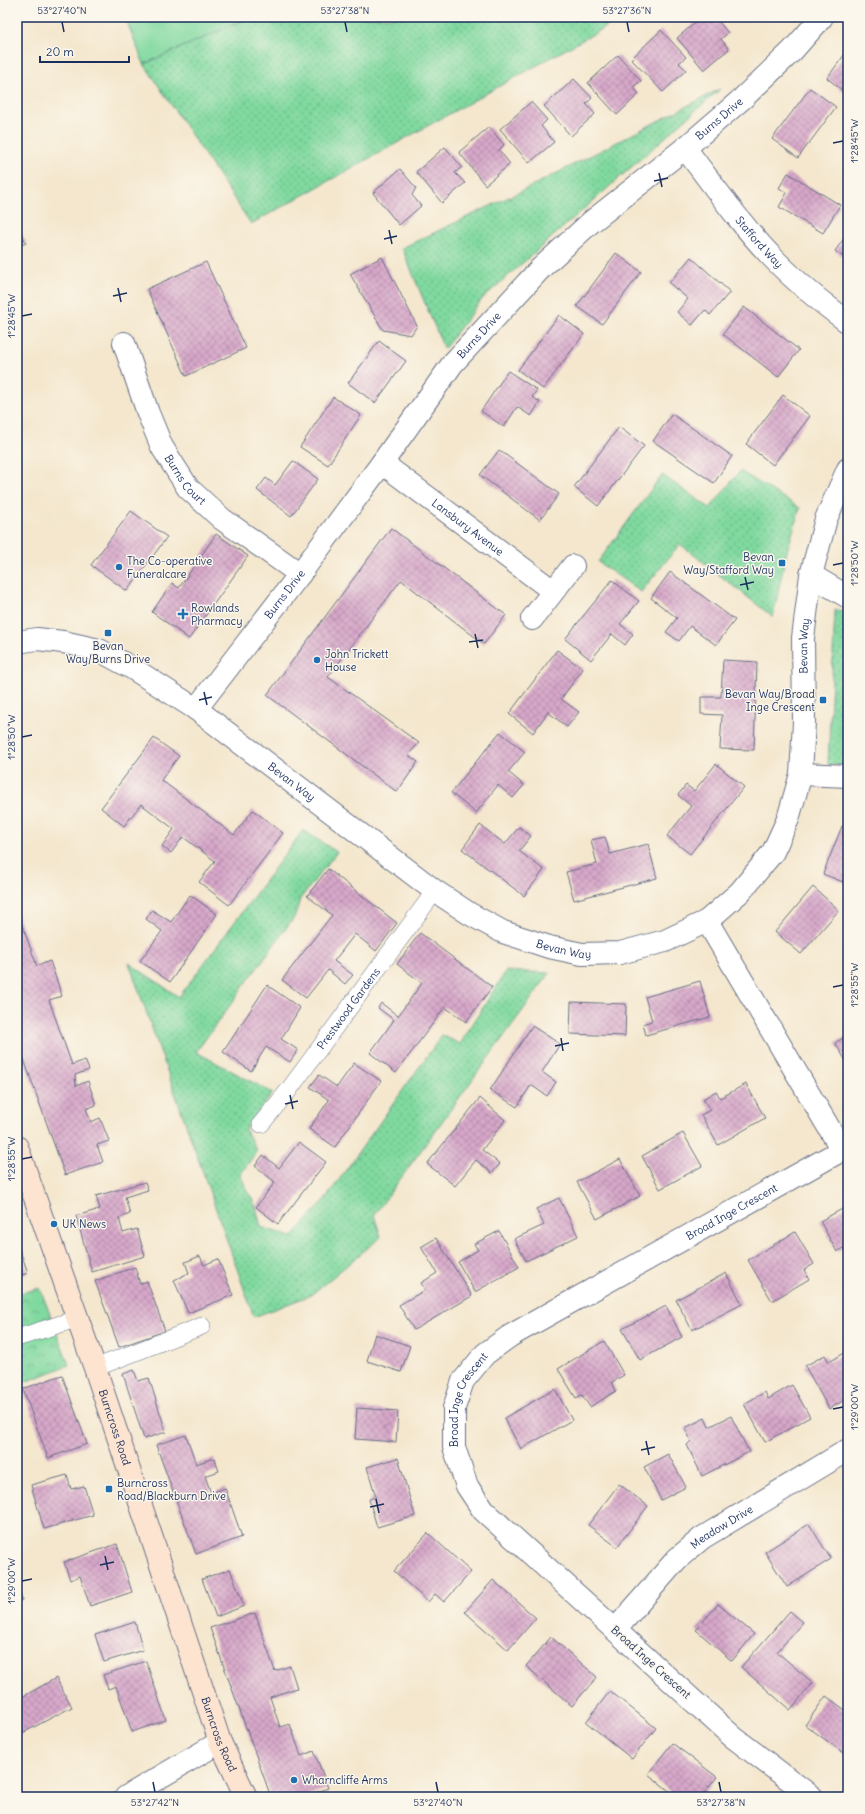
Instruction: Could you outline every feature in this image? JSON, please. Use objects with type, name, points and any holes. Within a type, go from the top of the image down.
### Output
[{"type":"main road","name":"Burncross Road","points":[[17,1147],[76,1319],[95,1368],[220,1742],[246,1797]]},
{"type":"street","name":"Burns Drive","points":[[196,709],[300,574],[382,463],[452,363],[541,268],[590,223],[685,148],[743,98],[793,50],[822,17]]},
{"type":"street","name":"Stafford Way","points":[[685,148],[740,220],[773,258],[822,302],[848,322]]},
{"type":"street","name":"Burns Court","points":[[124,343],[148,413],[162,447],[188,488],[222,519],[300,574]]},
{"type":"street","name":"Lansbury Avenue","points":[[382,463],[553,591]]},
{"type":"street","name":"Bevan Way","points":[[17,642],[44,640],[63,642],[99,650],[132,668],[196,709],[435,891],[470,914],[503,932],[549,947],[582,954],[620,953],[665,941],[707,921],[740,892],[773,852],[788,819],[801,774],[804,722],[803,638],[811,576],[826,519],[848,469]]},
{"type":"street","points":[[532,619],[573,566]]},
{"type":"street","points":[[811,576],[848,597]]},
{"type":"street","points":[[801,774],[848,776]]},
{"type":"street","name":"Broad Inge Crescent","points":[[707,921],[845,1148],[510,1336],[485,1354],[463,1382],[454,1408],[454,1447],[467,1486],[483,1510],[616,1629],[733,1737],[812,1797]]},
{"type":"street","name":"Meadow Drive","points":[[616,1629],[677,1559],[702,1538],[848,1450]]},
{"type":"street","points":[[126,1797],[220,1742]]},
{"type":"lane","name":"Prestwood Gardens","points":[[261,1124],[288,1091],[435,891]]},
{"type":"lane","points":[[17,1338],[76,1319]]},
{"type":"lane","points":[[95,1368],[202,1326]]},
{"type":"green space","points":[[125,17],[250,17],[144,64]]},
{"type":"green space","points":[[250,17],[618,17],[606,27],[251,224],[144,64]]},
{"type":"green space","points":[[720,89],[483,298],[444,349],[402,248],[526,189]]},
{"type":"green space","points":[[740,471],[800,508],[785,558],[773,617],[680,544],[641,592],[598,562],[662,475],[710,508]]},
{"type":"green space","points":[[835,610],[848,611],[848,766],[828,765]]},
{"type":"green space","points":[[303,830],[337,852],[300,899],[295,916],[196,1052],[273,1093],[245,1129],[257,1151],[240,1175],[256,1207],[261,1227],[292,1237],[324,1201],[442,1035],[460,1044],[506,971],[550,973],[374,1215],[381,1237],[311,1295],[254,1317],[129,963],[179,997]]},
{"type":"green space","points":[[40,1288],[69,1365],[17,1385],[17,1294]]},
{"type":"building","points":[[702,17],[715,17],[728,33],[721,39],[729,49],[704,70],[677,38]]},
{"type":"building","points":[[661,30],[686,57],[679,63],[686,70],[663,92],[631,59]]},
{"type":"building","points":[[848,50],[848,95],[827,78]]},
{"type":"building","points":[[618,55],[641,81],[633,87],[639,94],[617,115],[588,83]]},
{"type":"building","points":[[574,79],[592,98],[586,104],[595,114],[571,136],[544,106]]},
{"type":"building","points":[[810,88],[836,107],[798,158],[772,139]]},
{"type":"building","points":[[531,102],[547,120],[541,126],[554,142],[529,163],[500,129]]},
{"type":"building","points":[[489,127],[504,145],[499,150],[510,164],[485,185],[459,152]]},
{"type":"building","points":[[445,147],[462,167],[455,173],[465,183],[442,203],[416,172]]},
{"type":"building","points":[[400,169],[416,188],[412,195],[421,206],[399,225],[373,193]]},
{"type":"building","points":[[788,173],[840,205],[823,233],[779,207],[787,193],[779,188]]},
{"type":"building","points":[[17,224],[26,243],[17,247]]},
{"type":"building","points":[[848,233],[848,260],[835,251]]},
{"type":"building","points":[[616,253],[641,272],[602,324],[577,306]]},
{"type":"building","points":[[382,257],[417,326],[411,335],[383,330],[350,274]]},
{"type":"building","points":[[691,257],[730,292],[710,315],[705,310],[692,325],[677,312],[688,299],[669,283]]},
{"type":"building","points":[[206,262],[246,348],[186,376],[147,289]]},
{"type":"building","points":[[744,307],[799,350],[778,377],[723,334]]},
{"type":"building","points":[[559,315],[584,334],[543,389],[518,370]]},
{"type":"building","points":[[379,341],[406,361],[375,403],[348,383]]},
{"type":"building","points":[[508,371],[537,390],[532,397],[540,402],[531,416],[517,407],[504,427],[481,411]]},
{"type":"building","points":[[783,395],[810,416],[773,465],[746,444]]},
{"type":"building","points":[[333,397],[361,415],[328,465],[300,447]]},
{"type":"building","points":[[672,414],[732,456],[714,483],[653,441]]},
{"type":"building","points":[[619,427],[644,446],[598,506],[574,487]]},
{"type":"building","points":[[499,450],[559,494],[540,520],[480,475]]},
{"type":"building","points":[[293,461],[318,479],[291,516],[257,490],[266,478],[275,485]]},
{"type":"building","points":[[131,511],[167,537],[127,591],[91,565]]},
{"type":"building","name":"John Trickett House","points":[[391,528],[506,615],[484,644],[401,580],[328,677],[419,743],[408,755],[418,762],[397,792],[267,695]]},
{"type":"building","points":[[216,534],[248,556],[189,639],[152,612],[172,583],[179,588]]},
{"type":"building","points":[[670,572],[735,620],[716,645],[690,626],[679,641],[666,632],[677,618],[651,598]]},
{"type":"building","points":[[612,580],[639,601],[620,624],[633,634],[625,645],[612,634],[591,660],[565,639]]},
{"type":"building","points":[[557,650],[583,669],[561,699],[579,712],[567,727],[548,712],[533,733],[509,714]]},
{"type":"building","points":[[723,660],[757,662],[754,750],[720,749],[722,715],[701,714],[701,697],[721,697]]},
{"type":"building","points":[[500,732],[525,752],[508,772],[524,785],[513,798],[498,785],[476,813],[451,793]]},
{"type":"building","points":[[154,738],[179,756],[161,780],[234,835],[253,810],[283,833],[229,905],[199,882],[215,861],[183,837],[171,853],[162,846],[174,829],[141,804],[124,826],[101,808]]},
{"type":"building","points":[[716,764],[744,787],[690,854],[667,836],[691,806],[678,795],[686,785],[694,791]]},
{"type":"building","points":[[480,825],[505,844],[519,827],[531,836],[519,851],[544,870],[524,896],[462,849]]},
{"type":"building","points":[[842,826],[848,829],[848,884],[823,874]]},
{"type":"building","points":[[605,837],[610,854],[648,844],[657,878],[574,900],[566,872],[597,864],[591,840]]},
{"type":"building","points":[[328,869],[397,923],[376,951],[355,934],[334,961],[353,975],[345,984],[328,970],[306,998],[282,980],[332,915],[307,896]]},
{"type":"building","points":[[813,887],[839,910],[801,954],[775,932]]},
{"type":"building","points":[[190,895],[217,914],[170,982],[140,961],[162,931],[146,919],[152,910],[171,922]]},
{"type":"building","points":[[17,911],[37,966],[50,961],[62,996],[49,1000],[72,1065],[85,1060],[89,1070],[75,1075],[76,1086],[88,1081],[96,1105],[86,1109],[91,1122],[100,1118],[109,1141],[97,1145],[103,1162],[65,1175],[17,1040]]},
{"type":"building","points":[[420,933],[492,987],[466,1022],[445,1007],[396,1073],[370,1053],[394,1020],[378,1008],[381,1003],[398,1016],[422,983],[397,964]]},
{"type":"building","points":[[700,981],[710,1017],[646,1035],[643,1024],[652,1021],[645,997]]},
{"type":"building","points":[[267,985],[300,1008],[281,1039],[298,1050],[290,1062],[266,1047],[251,1071],[223,1052]]},
{"type":"building","points":[[571,1002],[626,1004],[625,1036],[570,1034]]},
{"type":"building","points":[[532,1026],[560,1044],[542,1072],[556,1082],[547,1096],[531,1085],[517,1107],[490,1090]]},
{"type":"building","points":[[848,1035],[848,1064],[835,1043]]},
{"type":"building","points":[[354,1063],[381,1081],[335,1147],[309,1129],[329,1100],[310,1087],[319,1075],[337,1087]]},
{"type":"building","points":[[746,1084],[765,1118],[718,1145],[701,1115],[710,1110],[703,1099],[716,1091],[720,1098]]},
{"type":"building","points":[[480,1098],[505,1120],[482,1150],[500,1164],[492,1173],[476,1160],[455,1186],[427,1164]]},
{"type":"building","points":[[683,1133],[702,1166],[660,1189],[642,1156]]},
{"type":"building","points":[[299,1142],[326,1162],[278,1224],[256,1207],[275,1182],[255,1166],[263,1155],[279,1168]]},
{"type":"building","points":[[620,1159],[640,1196],[597,1219],[577,1182]]},
{"type":"building","points":[[145,1182],[148,1190],[125,1197],[130,1214],[119,1218],[123,1233],[137,1229],[145,1256],[92,1272],[76,1216],[100,1209],[96,1196]]},
{"type":"building","points":[[559,1198],[578,1236],[526,1261],[514,1239],[544,1225],[536,1209]]},
{"type":"building","points":[[848,1206],[848,1245],[837,1252],[820,1221]]},
{"type":"building","points":[[499,1231],[519,1267],[475,1292],[458,1262],[478,1250],[474,1244]]},
{"type":"building","points":[[795,1232],[814,1264],[804,1270],[809,1279],[772,1301],[748,1260]]},
{"type":"building","points":[[436,1238],[472,1296],[414,1330],[399,1305],[425,1290],[421,1283],[437,1273],[421,1247]]},
{"type":"building","points":[[17,1242],[28,1273],[17,1277]]},
{"type":"building","points":[[200,1256],[204,1265],[218,1259],[233,1295],[188,1313],[174,1280],[189,1273],[185,1262]]},
{"type":"building","points":[[135,1267],[140,1284],[147,1281],[165,1331],[119,1347],[95,1281]]},
{"type":"building","points":[[726,1273],[742,1304],[692,1330],[676,1300]]},
{"type":"building","points":[[666,1306],[682,1337],[640,1360],[622,1329]]},
{"type":"building","points":[[375,1334],[410,1346],[401,1372],[367,1361]]},
{"type":"building","points":[[604,1341],[624,1375],[612,1382],[616,1391],[590,1407],[582,1395],[576,1398],[558,1369]]},
{"type":"building","points":[[848,1351],[848,1398],[829,1409],[805,1366],[825,1355],[829,1362]]},
{"type":"building","points":[[134,1370],[138,1381],[149,1378],[166,1432],[144,1439],[123,1374]]},
{"type":"building","points":[[62,1375],[87,1444],[48,1458],[23,1389]]},
{"type":"building","points":[[792,1385],[810,1417],[765,1442],[744,1404],[765,1392],[768,1399]]},
{"type":"building","points":[[555,1389],[572,1420],[521,1449],[504,1418]]},
{"type":"building","points":[[357,1408],[398,1411],[396,1442],[355,1439]]},
{"type":"building","points":[[731,1416],[749,1452],[702,1476],[687,1445],[691,1441],[685,1428],[705,1418],[709,1427]]},
{"type":"building","points":[[186,1435],[196,1464],[214,1458],[219,1471],[205,1476],[211,1493],[225,1488],[242,1537],[196,1554],[156,1445]]},
{"type":"building","points":[[668,1454],[686,1487],[661,1500],[644,1467]]},
{"type":"building","points":[[398,1458],[415,1516],[377,1527],[369,1499],[376,1497],[367,1467]]},
{"type":"building","points":[[67,1475],[71,1489],[84,1486],[93,1515],[44,1529],[31,1485]]},
{"type":"building","points":[[619,1484],[648,1506],[617,1547],[588,1525]]},
{"type":"building","points":[[809,1524],[831,1559],[787,1587],[765,1552]]},
{"type":"building","points":[[428,1533],[471,1572],[444,1602],[435,1594],[428,1602],[394,1571]]},
{"type":"building","points":[[117,1544],[132,1592],[90,1606],[80,1576],[70,1580],[64,1562]]},
{"type":"building","points":[[230,1569],[244,1606],[216,1617],[202,1579]]},
{"type":"building","points":[[493,1580],[536,1618],[508,1650],[465,1612]]},
{"type":"building","points":[[17,1584],[22,1600],[17,1602]]},
{"type":"building","points":[[718,1604],[754,1634],[732,1661],[696,1630]]},
{"type":"building","points":[[790,1611],[803,1622],[777,1652],[813,1683],[790,1710],[741,1667]]},
{"type":"building","points":[[255,1613],[275,1671],[290,1666],[297,1688],[270,1697],[280,1727],[290,1724],[301,1756],[314,1751],[328,1788],[304,1797],[271,1797],[210,1628]]},
{"type":"building","points":[[135,1622],[143,1650],[104,1662],[95,1635]]},
{"type":"building","points":[[551,1637],[597,1677],[572,1706],[526,1666]]},
{"type":"building","points":[[146,1661],[166,1720],[132,1732],[116,1686],[108,1689],[103,1675]]},
{"type":"building","points":[[56,1678],[72,1707],[17,1736],[17,1700]]},
{"type":"building","points":[[610,1691],[656,1728],[632,1759],[586,1722]]},
{"type":"building","points":[[826,1696],[848,1712],[848,1756],[805,1725]]},
{"type":"building","points":[[672,1743],[717,1777],[701,1797],[677,1797],[648,1774]]},
{"type":"place","name":"Bevan Way/Stafford Way","points":[[782,563]]},
{"type":"place","name":"The Co-operative Funeralcare","points":[[119,567]]},
{"type":"place","name":"Rowlands Pharmacy","points":[[183,614]]},
{"type":"place","name":"Bevan Way/Burns Drive","points":[[108,633]]},
{"type":"place","name":"John Trickett House","points":[[317,660]]},
{"type":"place","name":"Bevan Way/Broad Inge Crescent","points":[[823,700]]},
{"type":"place","name":"UK News","points":[[54,1224]]},
{"type":"place","name":"Burncross Road/Blackburn Drive","points":[[109,1489]]},
{"type":"place","name":"Wharncliffe Arms","points":[[294,1780]]}]
